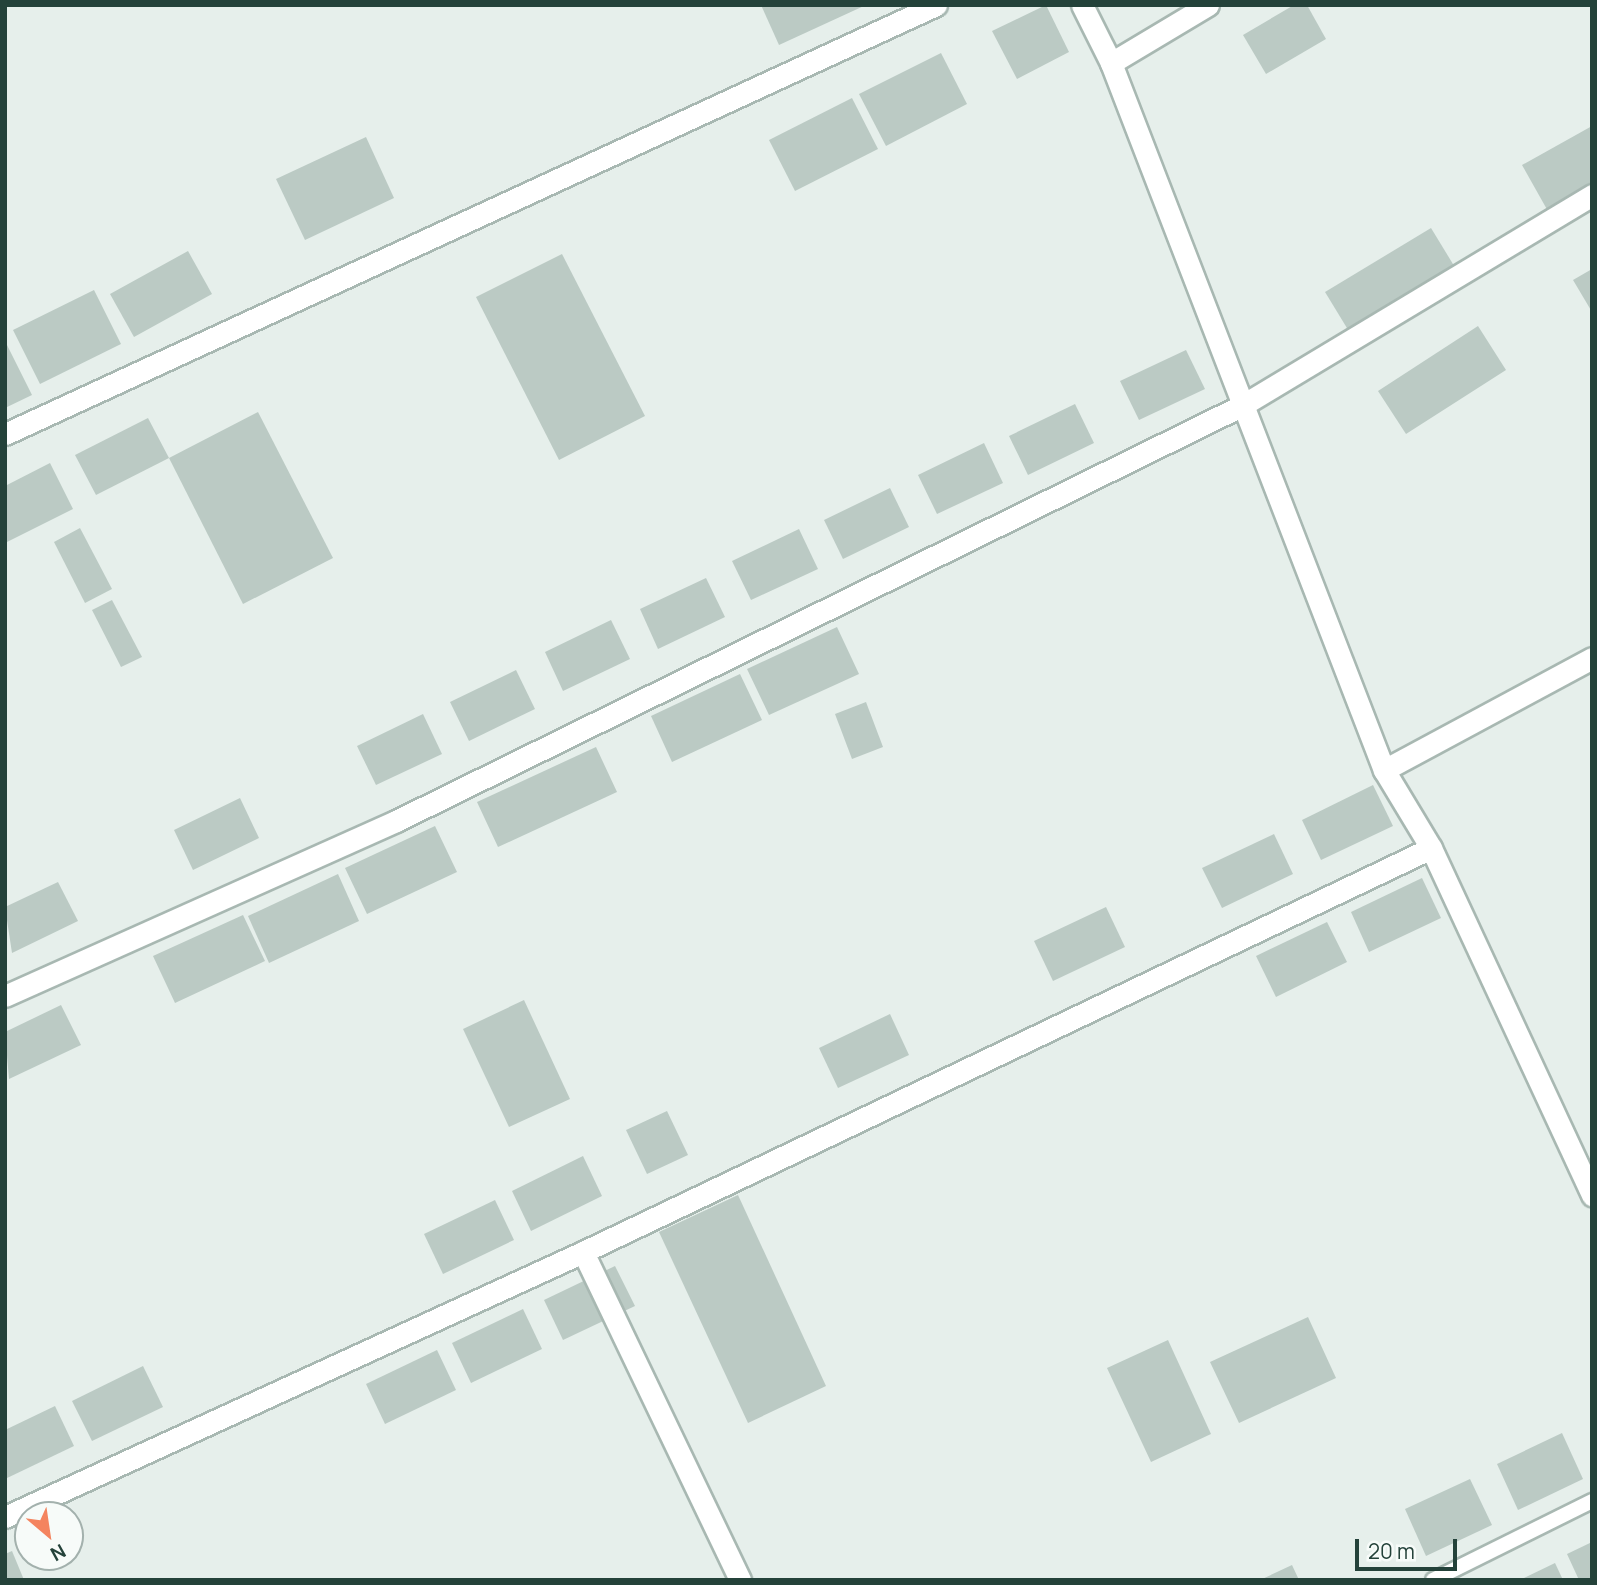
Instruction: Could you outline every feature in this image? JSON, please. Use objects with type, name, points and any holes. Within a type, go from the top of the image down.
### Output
[{"type":"street","points":[[5,434],[936,5]]},
{"type":"street","points":[[1082,5],[1111,63],[1241,406],[1384,770],[1431,848],[1592,1195]]},
{"type":"street","points":[[1111,63],[1208,5]]},
{"type":"street","points":[[5,996],[397,821],[1241,406],[1592,195]]},
{"type":"street","points":[[1384,770],[1592,658]]},
{"type":"street","points":[[5,1517],[583,1252],[1431,848]]},
{"type":"street","points":[[583,1252],[740,1580]]},
{"type":"lane","points":[[1433,1580],[1592,1501]]},
{"type":"building","points":[[761,5],[866,5],[779,45]]},
{"type":"building","points":[[1046,5],[1069,52],[1017,79],[992,31]]},
{"type":"building","points":[[1294,5],[1307,5],[1326,39],[1266,74],[1243,35]]},
{"type":"building","points":[[941,53],[967,104],[886,146],[859,94]]},
{"type":"building","points":[[852,98],[878,149],[795,191],[769,140]]},
{"type":"building","points":[[1592,126],[1592,189],[1549,213],[1522,165]]},
{"type":"building","points":[[366,137],[394,198],[305,240],[276,179]]},
{"type":"building","points":[[1431,228],[1456,269],[1350,333],[1325,292]]},
{"type":"building","points":[[188,251],[212,294],[134,337],[110,294]]},
{"type":"building","points":[[562,254],[645,416],[559,460],[476,297]]},
{"type":"building","points":[[1592,269],[1592,312],[1573,280]]},
{"type":"building","points":[[94,290],[121,344],[40,384],[13,330]]},
{"type":"building","points":[[1478,326],[1506,370],[1406,434],[1378,391]]},
{"type":"building","points":[[5,341],[32,395],[5,408]]},
{"type":"building","points":[[1186,350],[1205,389],[1139,420],[1120,381]]},
{"type":"building","points":[[1075,404],[1094,443],[1028,475],[1009,436]]},
{"type":"building","points":[[258,412],[333,558],[243,604],[169,458]]},
{"type":"building","points":[[148,418],[169,458],[96,495],[75,455]]},
{"type":"building","points":[[984,443],[1003,483],[937,514],[918,475]]},
{"type":"building","points":[[50,463],[73,509],[5,543],[5,486]]},
{"type":"building","points":[[890,488],[909,527],[843,559],[824,520]]},
{"type":"building","points":[[80,528],[112,589],[85,603],[54,542]]},
{"type":"building","points":[[799,529],[818,569],[751,600],[732,561]]},
{"type":"building","points":[[706,578],[725,617],[658,649],[640,609]]},
{"type":"building","points":[[112,600],[142,657],[121,667],[92,610]]},
{"type":"building","points":[[611,620],[630,659],[563,691],[545,652]]},
{"type":"building","points":[[837,627],[859,674],[769,715],[747,669]]},
{"type":"building","points":[[516,670],[535,709],[469,741],[450,702]]},
{"type":"building","points":[[740,674],[762,720],[672,762],[651,716]]},
{"type":"building","points":[[866,702],[883,747],[852,759],[835,714]]},
{"type":"building","points":[[423,714],[442,754],[376,785],[357,746]]},
{"type":"building","points":[[596,747],[617,792],[498,847],[477,802]]},
{"type":"building","points":[[1373,785],[1393,826],[1321,860],[1302,820]]},
{"type":"building","points":[[240,798],[259,838],[193,870],[174,830]]},
{"type":"building","points":[[435,826],[457,872],[367,914],[345,868]]},
{"type":"building","points":[[1274,834],[1293,874],[1222,908],[1202,868]]},
{"type":"building","points":[[338,874],[359,921],[269,963],[248,916]]},
{"type":"building","points":[[1422,878],[1441,918],[1369,952],[1351,912]]},
{"type":"building","points":[[58,882],[78,921],[12,953],[5,907]]},
{"type":"building","points":[[1106,907],[1125,947],[1053,981],[1034,941]]},
{"type":"building","points":[[243,915],[265,961],[175,1003],[153,956]]},
{"type":"building","points":[[1327,922],[1347,962],[1276,997],[1256,956]]},
{"type":"building","points":[[524,1000],[570,1099],[509,1127],[463,1029]]},
{"type":"building","points":[[61,1005],[81,1045],[9,1079],[5,1032]]},
{"type":"building","points":[[890,1014],[909,1055],[838,1088],[819,1048]]},
{"type":"building","points":[[667,1111],[688,1155],[647,1174],[626,1130]]},
{"type":"building","points":[[583,1156],[602,1196],[531,1231],[512,1191]]},
{"type":"building","points":[[738,1195],[826,1386],[748,1423],[659,1232]]},
{"type":"building","points":[[495,1200],[514,1240],[443,1274],[424,1234]]},
{"type":"building","points":[[615,1266],[635,1306],[563,1340],[544,1300]]},
{"type":"building","points":[[523,1309],[542,1349],[471,1383],[452,1343]]},
{"type":"building","points":[[1308,1317],[1336,1378],[1239,1423],[1210,1362]]},
{"type":"building","points":[[1168,1340],[1211,1434],[1151,1462],[1107,1368]]},
{"type":"building","points":[[437,1350],[456,1390],[385,1424],[366,1384]]},
{"type":"building","points":[[143,1366],[163,1407],[92,1441],[72,1401]]},
{"type":"building","points":[[55,1406],[74,1446],[5,1479],[5,1430]]},
{"type":"building","points":[[1562,1433],[1583,1479],[1518,1510],[1497,1464]]},
{"type":"building","points":[[1470,1479],[1492,1525],[1426,1556],[1405,1509]]},
{"type":"building","points":[[1592,1542],[1592,1580],[1579,1580],[1567,1554]]},
{"type":"building","points":[[12,1551],[14,1571],[20,1571],[24,1580],[5,1580],[5,1554]]},
{"type":"building","points":[[1555,1563],[1563,1580],[1520,1580]]},
{"type":"building","points":[[1292,1565],[1299,1580],[1260,1580]]}]
